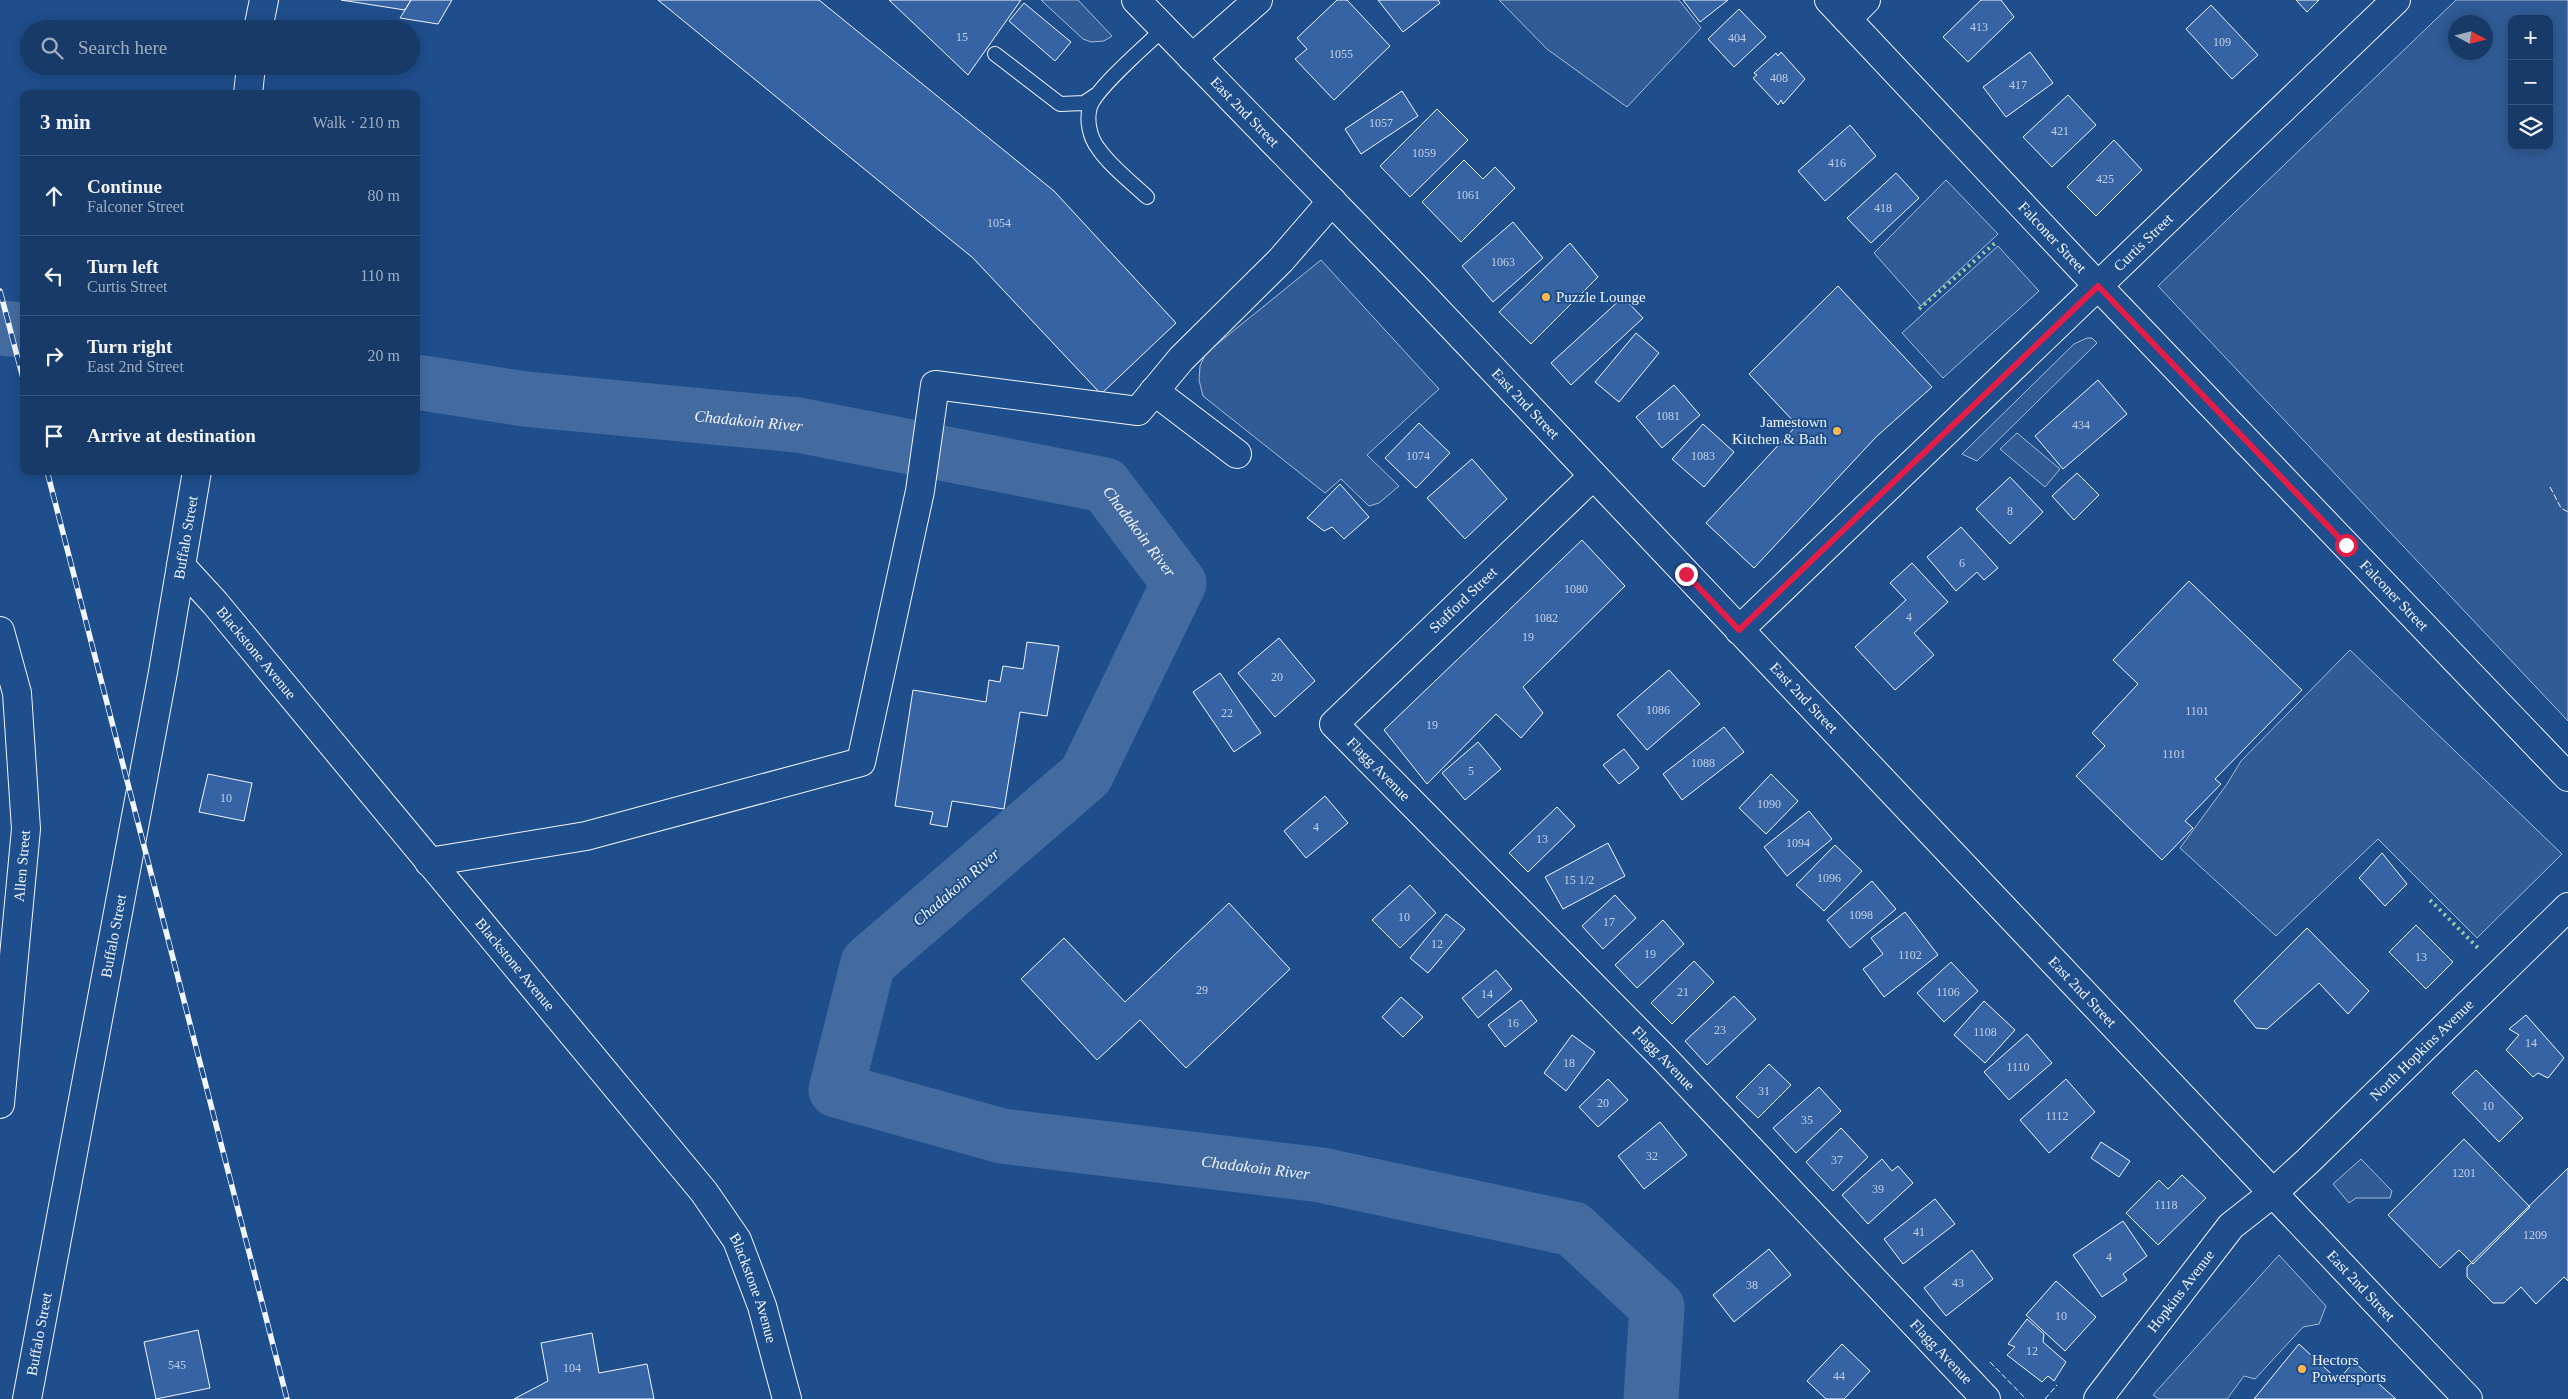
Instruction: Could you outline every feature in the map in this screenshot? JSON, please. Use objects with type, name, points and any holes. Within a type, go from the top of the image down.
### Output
[{"type":"street","points":[[260,20],[264,0]]},
{"type":"street","name":"East 2nd Street","points":[[1136,0],[1332,201],[2468,1399]]},
{"type":"street","points":[[1192,58],[1258,0]]},
{"type":"street","points":[[1838,9],[1866,0]]},
{"type":"street","name":"Curtis Street","points":[[1739,630],[2396,0]]},
{"type":"street","name":"Falconer Street","points":[[1838,9],[2098,286],[2568,777]]},
{"type":"street","points":[[248,90],[250,75]]},
{"type":"street","points":[[429,862],[586,836],[861,762],[920,491],[935,385],[1138,412],[1181,359],[1281,260],[1332,201]]},
{"type":"street","points":[[1154,391],[1237,454]]},
{"type":"street","name":"Buffalo Street","points":[[27,1399],[160,692],[196,475]]},
{"type":"street","name":"Stafford Street","points":[[1334,724],[1593,476]]},
{"type":"street","name":"Blackstone Avenue","points":[[181,566],[704,1192],[737,1240],[762,1306],[787,1399]]},
{"type":"street","name":"Allen Street","points":[[0,631],[17,693],[26,829],[0,1104]]},
{"type":"street","name":"Flagg Avenue","points":[[1334,724],[1663,1057],[1986,1399]]},
{"type":"street","name":"North Hopkins Avenue","points":[[2273,1193],[2568,906]]},
{"type":"street","name":"Hopkins Avenue","points":[[2098,1399],[2231,1226],[2273,1193]]},
{"type":"lane","points":[[995,54],[1060,104],[1084,103],[1100,92],[1163,29]]},
{"type":"lane","points":[[1100,92],[1090,107],[1088,119],[1091,136],[1098,148],[1147,197]]},
{"type":"shaded area","points":[[1041,0],[1078,0],[1112,36],[1104,41],[1091,42],[1083,39]]},
{"type":"shaded area","points":[[1499,0],[1679,0],[1701,28],[1627,107],[1547,49]]},
{"type":"shaded area","points":[[2456,0],[2568,0],[2568,721],[2158,286]]},
{"type":"shaded area","points":[[1946,180],[1998,234],[1921,306],[1874,253]]},
{"type":"shaded area","points":[[1998,246],[2039,291],[1943,378],[1902,333]]},
{"type":"shaded area","points":[[1321,260],[1439,389],[1367,455],[1399,486],[1379,503],[1369,506],[1341,479],[1325,493],[1203,396],[1199,380],[1200,366],[1206,353]]},
{"type":"shaded area","points":[[2087,338],[2092,338],[2097,343],[1977,461],[1962,454],[2074,344]]},
{"type":"shaded area","points":[[2017,433],[2060,469],[2045,487],[2000,449]]},
{"type":"shaded area","points":[[2350,650],[2562,854],[2477,938],[2378,839],[2276,936],[2180,848],[2227,784],[2241,761]]},
{"type":"shaded area","points":[[2361,1159],[2392,1191],[2390,1198],[2356,1198],[2349,1203],[2333,1184]]},
{"type":"shaded area","points":[[2279,1255],[2326,1306],[2319,1324],[2303,1327],[2255,1379],[2244,1376],[2227,1399],[2159,1399],[2153,1395]]},
{"type":"building","points":[[341,0],[411,0],[405,10]]},
{"type":"building","points":[[411,0],[452,0],[438,24],[400,18]]},
{"type":"building","points":[[658,0],[819,0],[1054,191],[1176,323],[1101,394],[973,258]]},
{"type":"building","points":[[889,0],[1021,0],[968,75]]},
{"type":"building","points":[[1337,0],[1347,0],[1390,46],[1334,100],[1295,59],[1307,49],[1297,38]]},
{"type":"building","points":[[1378,0],[1438,0],[1440,3],[1403,32]]},
{"type":"building","points":[[1683,0],[1728,0],[1700,22]]},
{"type":"building","points":[[1981,0],[2001,0],[2014,17],[1968,62],[1943,37]]},
{"type":"building","points":[[2296,0],[2319,0],[2307,12]]},
{"type":"building","points":[[1024,3],[1071,42],[1055,61],[1009,21]]},
{"type":"building","points":[[2211,5],[2258,55],[2232,79],[2186,29]]},
{"type":"building","points":[[1739,9],[1766,37],[1734,67],[1708,39]]},
{"type":"building","points":[[1781,52],[1805,79],[1783,104],[1781,100],[1778,105],[1753,78],[1757,75],[1754,73],[1776,53],[1778,56]]},
{"type":"building","points":[[2030,52],[2053,83],[2006,117],[1983,87]]},
{"type":"building","points":[[1402,91],[1418,116],[1361,154],[1345,129]]},
{"type":"building","points":[[2068,95],[2096,125],[2052,167],[2023,137]]},
{"type":"building","points":[[1437,109],[1468,140],[1410,197],[1380,166]]},
{"type":"building","points":[[1850,125],[1876,156],[1825,201],[1798,171]]},
{"type":"building","points":[[2114,140],[2142,170],[2096,216],[2067,187]]},
{"type":"building","points":[[1464,160],[1483,179],[1495,167],[1515,188],[1461,242],[1422,202]]},
{"type":"building","points":[[1896,173],[1919,198],[1871,243],[1847,218]]},
{"type":"building","points":[[1513,222],[1543,258],[1493,302],[1462,266]]},
{"type":"building","name":"Puzzle Lounge","points":[[1570,243],[1598,277],[1531,344],[1499,312]]},
{"type":"building","name":"Jamestown Kitchen & Bath","points":[[1838,286],[1932,387],[1876,437],[1754,568],[1706,523],[1797,425],[1749,374]]},
{"type":"building","points":[[1623,297],[1643,318],[1571,385],[1551,363]]},
{"type":"building","points":[[1636,333],[1659,353],[1619,402],[1595,382]]},
{"type":"building","points":[[2098,380],[2127,414],[2063,469],[2035,436]]},
{"type":"building","points":[[1674,385],[1700,415],[1662,448],[1636,417]]},
{"type":"building","points":[[1419,423],[1450,453],[1416,488],[1385,458]]},
{"type":"building","points":[[1703,424],[1734,452],[1704,487],[1672,459]]},
{"type":"building","points":[[1472,459],[1507,499],[1465,539],[1427,498]]},
{"type":"building","points":[[2077,473],[2099,495],[2074,520],[2052,496]]},
{"type":"building","points":[[2010,477],[2043,512],[2010,544],[1976,509]]},
{"type":"building","points":[[1340,484],[1369,517],[1344,539],[1332,527],[1324,531],[1307,518]]},
{"type":"building","points":[[1961,527],[1998,568],[1984,580],[1977,572],[1956,591],[1927,557]]},
{"type":"building","points":[[1582,540],[1625,586],[1523,687],[1543,713],[1521,738],[1496,714],[1427,784],[1384,730]]},
{"type":"building","points":[[1912,563],[1948,602],[1914,633],[1934,655],[1895,690],[1855,647],[1906,600],[1890,583]]},
{"type":"building","points":[[2189,581],[2302,690],[2215,779],[2221,784],[2185,821],[2193,828],[2162,860],[2076,776],[2105,746],[2092,733],[2138,684],[2113,660]]},
{"type":"building","points":[[1279,638],[1315,681],[1275,717],[1238,673]]},
{"type":"building","points":[[1027,642],[1059,646],[1047,716],[1020,712],[1004,809],[952,801],[947,827],[930,824],[933,812],[895,806],[913,690],[986,702],[989,680],[1000,682],[1003,666],[1023,669]]},
{"type":"building","points":[[1669,670],[1700,704],[1647,750],[1617,715]]},
{"type":"building","points":[[1220,673],[1261,733],[1234,752],[1193,692]]},
{"type":"building","points":[[1724,727],[1744,752],[1682,800],[1663,774]]},
{"type":"building","points":[[1478,742],[1501,769],[1465,800],[1442,773]]},
{"type":"building","points":[[1624,749],[1639,768],[1619,784],[1603,765]]},
{"type":"building","points":[[208,774],[252,783],[244,821],[199,812]]},
{"type":"building","points":[[1771,774],[1798,801],[1766,834],[1739,808]]},
{"type":"building","points":[[1325,796],[1348,823],[1306,858],[1284,831]]},
{"type":"building","points":[[1557,807],[1575,826],[1528,872],[1509,853]]},
{"type":"building","points":[[1809,811],[1832,839],[1787,876],[1764,847]]},
{"type":"building","points":[[1608,843],[1625,876],[1563,909],[1545,877]]},
{"type":"building","points":[[1835,845],[1862,871],[1824,911],[1796,885]]},
{"type":"building","points":[[2382,853],[2407,884],[2385,906],[2359,878]]},
{"type":"building","points":[[1872,881],[1896,909],[1850,948],[1827,920]]},
{"type":"building","points":[[1410,885],[1436,913],[1400,948],[1372,920]]},
{"type":"building","points":[[1615,895],[1636,918],[1603,949],[1582,926]]},
{"type":"building","points":[[1229,903],[1290,969],[1186,1068],[1140,1020],[1097,1060],[1021,979],[1064,938],[1125,1002]]},
{"type":"building","points":[[1905,912],[1938,955],[1884,997],[1863,969],[1883,954],[1871,938]]},
{"type":"building","points":[[1446,914],[1465,929],[1428,973],[1410,958]]},
{"type":"building","points":[[1663,920],[1684,944],[1637,988],[1615,965]]},
{"type":"building","points":[[2416,925],[2453,962],[2426,989],[2389,952]]},
{"type":"building","points":[[2307,928],[2369,991],[2348,1014],[2319,983],[2267,1029],[2256,1028],[2234,1001]]},
{"type":"building","points":[[1694,961],[1714,982],[1672,1024],[1651,1003]]},
{"type":"building","points":[[1951,962],[1978,991],[1944,1022],[1917,993]]},
{"type":"building","points":[[1496,970],[1512,989],[1478,1018],[1462,998]]},
{"type":"building","points":[[1734,996],[1756,1019],[1707,1065],[1685,1041]]},
{"type":"building","points":[[1401,997],[1423,1017],[1403,1037],[1382,1017]]},
{"type":"building","points":[[1521,1000],[1537,1021],[1505,1047],[1488,1025]]},
{"type":"building","points":[[1984,1001],[2015,1030],[1985,1063],[1954,1035]]},
{"type":"building","points":[[2526,1015],[2564,1058],[2548,1078],[2538,1073],[2533,1077],[2506,1050],[2519,1035],[2509,1029]]},
{"type":"building","points":[[2027,1034],[2052,1063],[2009,1100],[1984,1072]]},
{"type":"building","points":[[1572,1035],[1595,1052],[1566,1091],[1544,1073]]},
{"type":"building","points":[[1769,1064],[1791,1085],[1758,1118],[1736,1097]]},
{"type":"building","points":[[2476,1070],[2523,1118],[2499,1142],[2452,1093]]},
{"type":"building","points":[[1608,1079],[1628,1100],[1598,1127],[1579,1107]]},
{"type":"building","points":[[2066,1079],[2095,1112],[2049,1153],[2020,1120]]},
{"type":"building","points":[[1819,1087],[1841,1111],[1796,1153],[1773,1128]]},
{"type":"building","points":[[1660,1122],[1687,1155],[1644,1189],[1618,1156]]},
{"type":"building","points":[[1841,1128],[1868,1157],[1833,1191],[1806,1162]]},
{"type":"building","points":[[2464,1139],[2530,1207],[2473,1264],[2459,1250],[2440,1268],[2388,1215]]},
{"type":"building","points":[[2101,1142],[2130,1161],[2119,1177],[2091,1158]]},
{"type":"building","points":[[1882,1159],[1892,1171],[1898,1166],[1913,1183],[1868,1224],[1842,1195]]},
{"type":"building","points":[[2568,1168],[2568,1281],[2564,1277],[2536,1304],[2521,1287],[2504,1303],[2493,1303],[2467,1277],[2467,1267]]},
{"type":"building","points":[[2182,1175],[2206,1198],[2158,1245],[2126,1213],[2159,1180],[2168,1189]]},
{"type":"building","points":[[1935,1199],[1955,1224],[1903,1264],[1884,1239]]},
{"type":"building","points":[[2123,1221],[2147,1256],[2123,1274],[2127,1280],[2102,1297],[2073,1255]]},
{"type":"building","points":[[1769,1249],[1791,1275],[1734,1322],[1713,1295]]},
{"type":"building","points":[[1972,1250],[1993,1279],[1946,1316],[1924,1288]]},
{"type":"building","points":[[2056,1281],[2096,1317],[2065,1351],[2026,1315]]},
{"type":"building","points":[[2027,1319],[2044,1334],[2043,1342],[2066,1362],[2054,1381],[2048,1376],[2042,1382],[2007,1355],[2015,1347],[2008,1344]]},
{"type":"building","points":[[198,1330],[210,1388],[156,1399],[144,1342]]},
{"type":"building","points":[[592,1333],[599,1373],[647,1364],[654,1399],[514,1399],[548,1381],[541,1343]]},
{"type":"building","points":[[1842,1344],[1870,1371],[1844,1399],[1826,1399],[1807,1381]]},
{"type":"building","name":"Hectors Powersports","points":[[2299,1344],[2338,1380],[2354,1362],[2396,1399],[2254,1399]]},
{"type":"waterway","name":"Chadakoin River","points":[[0,328],[20,330]]},
{"type":"waterway","name":"Chadakoin River","points":[[420,383],[525,399],[798,425],[1105,485],[1179,583],[1086,775],[868,963],[836,1090],[1002,1136],[1321,1175],[1573,1229],[1657,1307],[1651,1399]]},
{"type":"railway","points":[[0,291],[20,367]]},
{"type":"railway","points":[[48,475],[287,1399]]},
{"type":"hedge","points":[[1919,309],[1995,243]]},
{"type":"hedge","points":[[2430,900],[2478,948]]},
{"type":"fence","points":[[2550,487],[2561,508],[2568,512]]},
{"type":"fence","points":[[1990,1362],[2026,1399]]},
{"type":"fence","points":[[2045,1399],[2057,1385]]},
{"type":"place","name":"Puzzle Lounge","points":[[1546,297]]},
{"type":"place","name":"Jamestown Kitchen & Bath","points":[[1837,431]]},
{"type":"place","name":"Hectors Powersports","points":[[2302,1369]]},
{"type":"route","points":[[1686,574],[1739,630],[2098,286],[2346,545]]}]
